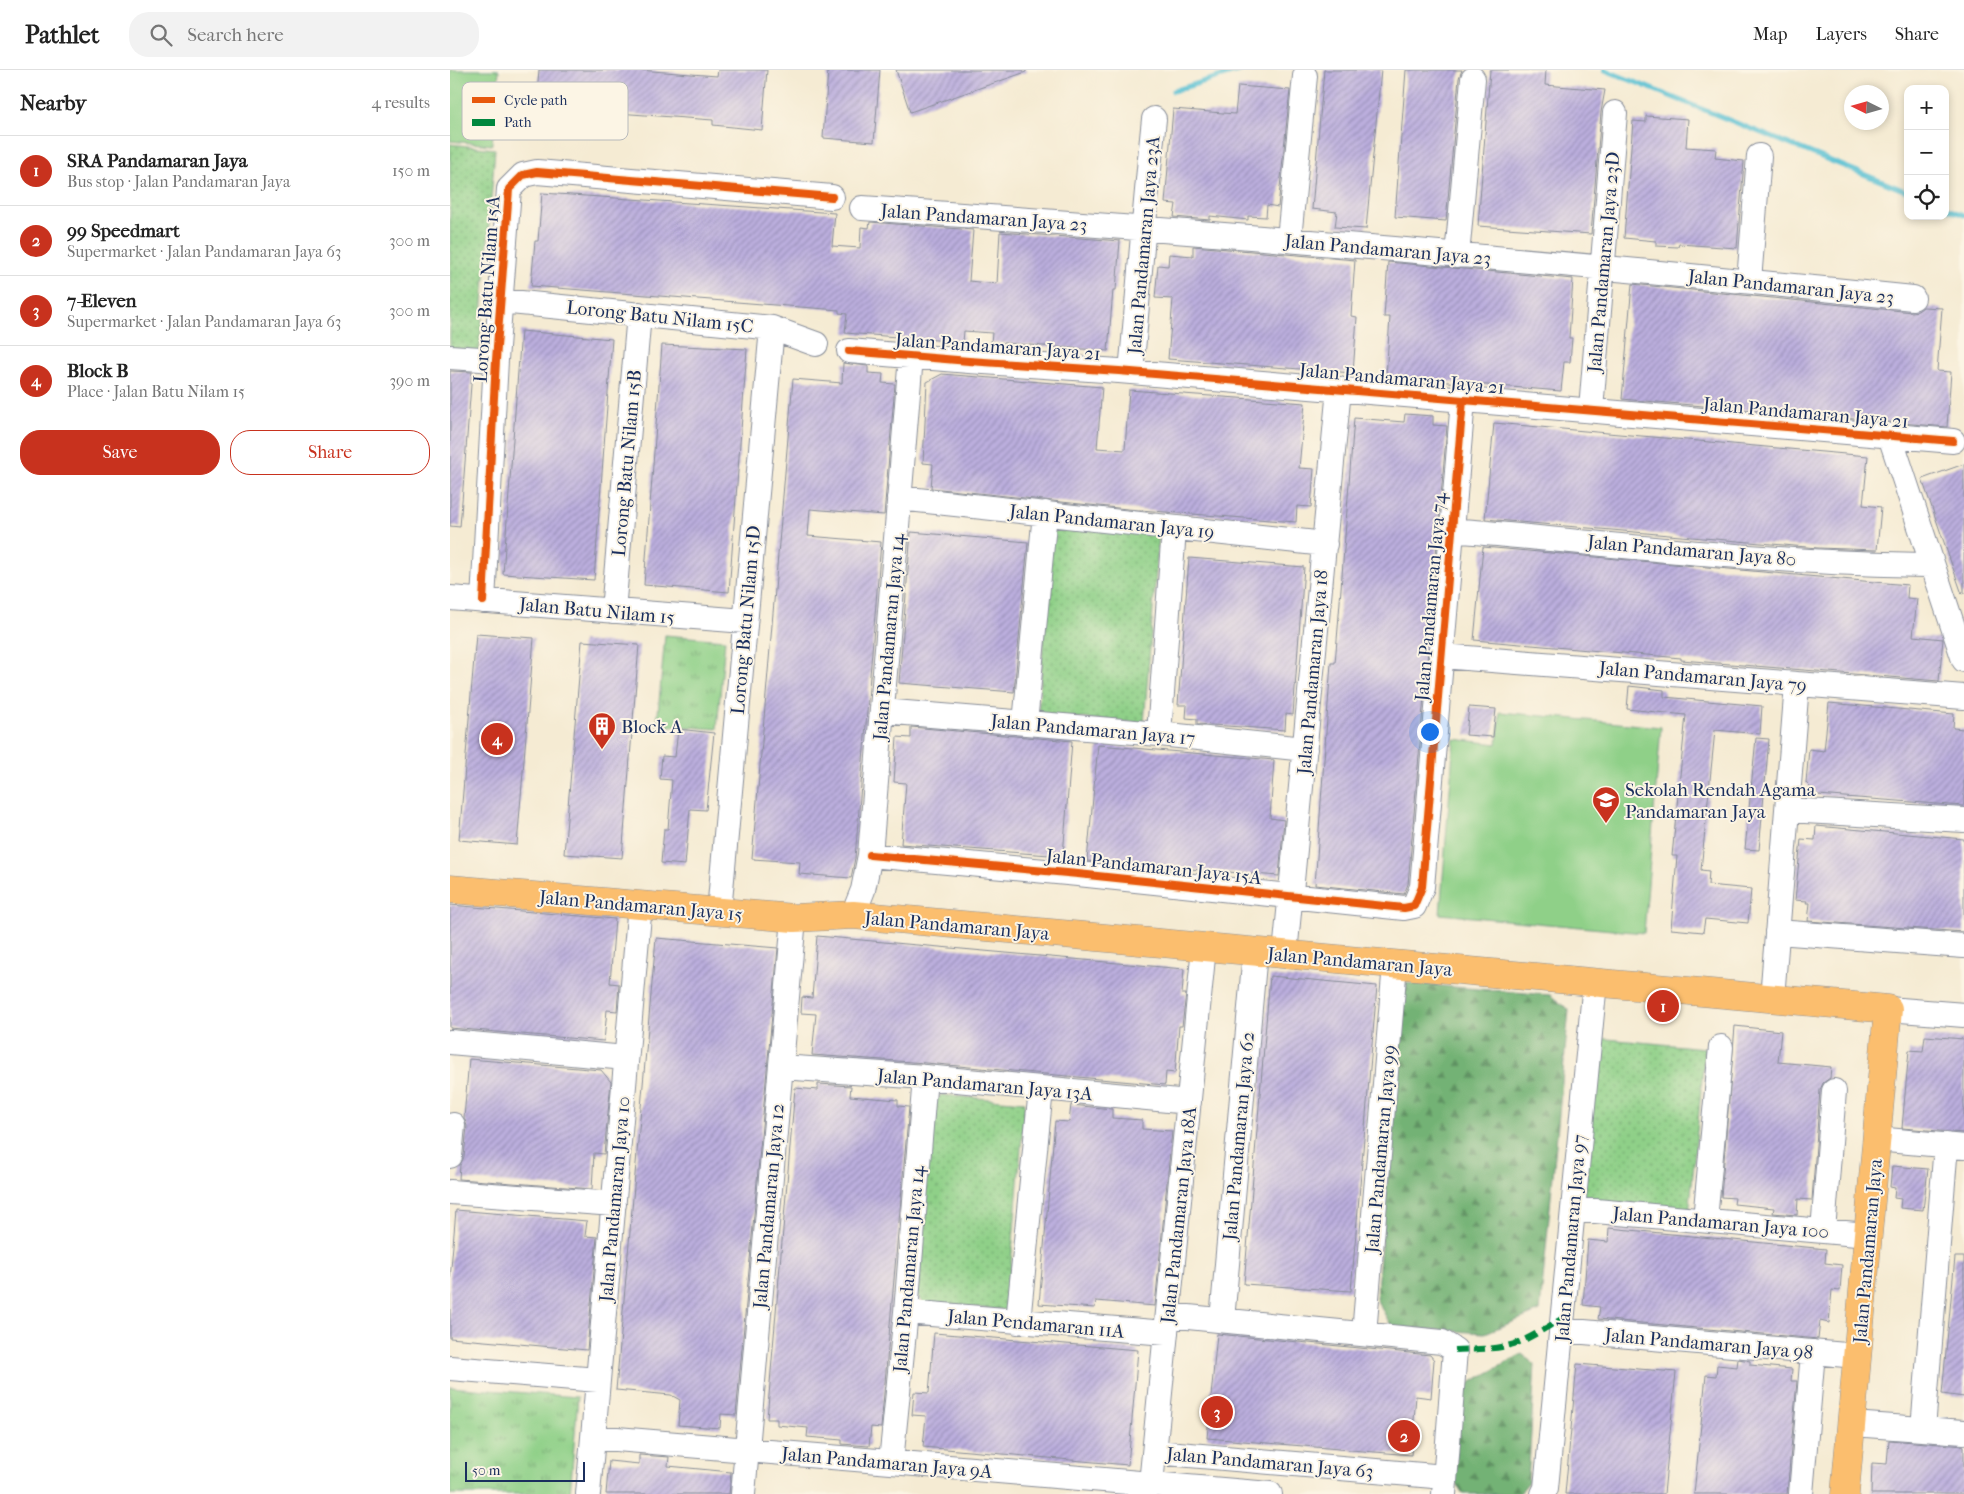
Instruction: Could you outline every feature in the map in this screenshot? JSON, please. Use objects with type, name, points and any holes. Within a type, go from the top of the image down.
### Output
[{"type":"main road","name":"Jalan Pandamaran Jaya 15","points":[[450,889],[794,918],[842,915]]},
{"type":"main road","name":"Jalan Pandamaran Jaya","points":[[842,915],[1888,1009],[1845,1494]]},
{"type":"street","points":[[1290,239],[1304,76]]},
{"type":"street","points":[[1457,256],[1473,79]]},
{"type":"street","name":"Jalan Pandamaran Jaya 23D","points":[[1591,410],[1615,113]]},
{"type":"street","name":"Jalan Pandamaran Jaya 23A","points":[[1131,372],[1154,118]]},
{"type":"street","points":[[1749,281],[1759,156]]},
{"type":"street","name":"Lorong Batu Nilam 15A","points":[[483,600],[496,360],[509,189],[523,175],[537,172],[832,198]]},
{"type":"street","name":"Jalan Pandamaran Jaya 23","points":[[862,208],[1290,239],[1913,298]]},
{"type":"street","name":"Lorong Batu Nilam 15C","points":[[501,301],[772,328],[816,344]]},
{"type":"street","name":"Lorong Batu Nilam 15B","points":[[613,611],[639,314]]},
{"type":"street","name":"Lorong Batu Nilam 15D","points":[[719,912],[772,328]]},
{"type":"street","name":"Jalan Pandamaran Jaya 21","points":[[849,351],[1131,372],[1953,441]]},
{"type":"street","name":"Jalan Pandamaran Jaya 14","points":[[842,915],[863,890],[870,855],[911,356]]},
{"type":"street","points":[[450,357],[496,360]]},
{"type":"street","name":"Jalan Pandamaran Jaya 18","points":[[1286,954],[1339,389]]},
{"type":"street","name":"Jalan Pandamaran Jaya 74","points":[[1422,887],[1463,400]]},
{"type":"street","points":[[1890,436],[1964,660]]},
{"type":"street","name":"Jalan Pandamaran Jaya 19","points":[[899,498],[1324,544]]},
{"type":"street","points":[[1025,723],[1045,513]]},
{"type":"street","points":[[1159,734],[1174,529]]},
{"type":"street","name":"Jalan Pandamaran Jaya 80","points":[[1452,530],[1679,550],[1870,564],[1932,565]]},
{"type":"street","name":"Jalan Batu Nilam 15","points":[[450,598],[745,621]]},
{"type":"street","name":"Jalan Pandamaran Jaya 79","points":[[1442,656],[1964,696]]},
{"type":"street","points":[[1772,998],[1798,684]]},
{"type":"street","name":"Jalan Pandamaran Jaya 17","points":[[882,711],[1159,734],[1305,749]]},
{"type":"street","points":[[1788,810],[1964,820]]},
{"type":"street","name":"Jalan Pandamaran Jaya 15A","points":[[870,855],[1078,874],[1404,908],[1414,906],[1422,887]]},
{"type":"street","name":"Jalan Pandamaran Jaya 10","points":[[588,1494],[640,904]]},
{"type":"street","name":"Jalan Pandamaran Jaya 12","points":[[743,1494],[794,918]]},
{"type":"street","points":[[1777,932],[1964,946]]},
{"type":"street","name":"Jalan Pandamaran Jaya 18A","points":[[1151,1484],[1204,947]]},
{"type":"street","name":"Jalan Pandamaran Jaya 62","points":[[1222,1320],[1255,952]]},
{"type":"street","name":"Jalan Pandamaran Jaya 99","points":[[1364,1334],[1395,964]]},
{"type":"street","name":"Jalan Pandamaran Jaya 97","points":[[1543,1494],[1546,1488],[1595,982]]},
{"type":"street","name":"Jalan Pandamaran Jaya","points":[[1888,1009],[1964,1015]]},
{"type":"street","points":[[450,1042],[626,1058]]},
{"type":"street","points":[[1705,1220],[1721,1047]]},
{"type":"street","name":"Jalan Pandamaran Jaya 13A","points":[[781,1067],[925,1077],[1189,1102]]},
{"type":"street","name":"Jalan Pandamaran Jaya 14","points":[[891,1462],[906,1312],[925,1077]]},
{"type":"street","points":[[1018,1322],[1041,1089]]},
{"type":"street","points":[[1823,1231],[1834,1091]]},
{"type":"street","points":[[450,1156],[454,1125]]},
{"type":"street","points":[[1876,1139],[1955,1146],[1923,1429]]},
{"type":"street","points":[[450,1192],[614,1204]]},
{"type":"street","name":"Jalan Pandamaran Jaya 100","points":[[1573,1209],[1868,1234]]},
{"type":"street","name":"Jalan Pendamaran 11A","points":[[906,1312],[1018,1322],[1167,1324],[1222,1320],[1442,1342],[1455,1350],[1444,1485]]},
{"type":"street","name":"Jalan Pandamaran Jaya 98","points":[[1561,1330],[1857,1356]]},
{"type":"street","points":[[1801,1494],[1813,1352]]},
{"type":"street","points":[[450,1368],[598,1380]]},
{"type":"street","points":[[1852,1424],[1964,1432]]},
{"type":"street","name":"Jalan Pandamaran Jaya 9A","points":[[593,1437],[1270,1494]]},
{"type":"street","name":"Jalan Pandamaran Jaya 63","points":[[1155,1452],[1444,1485]]},
{"type":"green space","points":[[450,70],[499,70],[498,82],[462,82],[462,140],[492,140],[492,145],[450,141]]},
{"type":"green space","points":[[450,144],[495,149],[479,354],[450,352]]},
{"type":"green space","points":[[1052,526],[1159,534],[1144,723],[1038,715]]},
{"type":"green space","points":[[665,635],[725,640],[717,729],[657,725]]},
{"type":"green space","points":[[1500,712],[1661,727],[1644,933],[1440,914],[1454,739],[1497,744]]},
{"type":"green space","points":[[1406,983],[1550,995],[1569,1010],[1540,1311],[1485,1333],[1392,1327],[1376,1299]]},
{"type":"green space","points":[[1596,1038],[1705,1048],[1689,1215],[1580,1205]]},
{"type":"green space","points":[[941,1095],[1025,1102],[1007,1310],[924,1303],[913,1290],[929,1108]]},
{"type":"green space","points":[[1522,1354],[1535,1365],[1528,1483],[1519,1494],[1463,1494],[1454,1480],[1461,1388]]},
{"type":"green space","points":[[450,1387],[578,1397],[570,1494],[450,1494]]},
{"type":"building","points":[[539,70],[639,70],[717,76],[718,70],[767,70],[762,130],[713,125],[713,120],[628,114],[628,82],[538,82]]},
{"type":"building","points":[[828,70],[880,70],[874,142],[823,138]]},
{"type":"building","points":[[896,70],[1026,70],[1026,72],[910,112]]},
{"type":"building","points":[[1324,70],[1381,70],[1366,229],[1335,227],[1337,212],[1312,209]]},
{"type":"building","points":[[1406,70],[1462,70],[1459,78],[1446,221],[1395,217]]},
{"type":"building","points":[[1490,70],[1546,70],[1545,85],[1605,90],[1601,112],[1591,234],[1478,226]]},
{"type":"building","points":[[1238,86],[1290,90],[1278,207],[1267,205],[1266,217],[1248,216],[1248,220],[1210,216],[1210,220],[1174,217],[1176,204],[1165,203],[1173,109],[1235,114]]},
{"type":"building","points":[[1646,116],[1688,119],[1686,147],[1716,149],[1715,158],[1744,161],[1737,248],[1679,244],[1678,247],[1656,246],[1656,241],[1624,238],[1633,121],[1646,122]]},
{"type":"building","points":[[542,193],[835,213],[832,246],[860,248],[861,227],[869,228],[870,222],[973,230],[969,281],[997,284],[1000,232],[1120,241],[1116,290],[1113,290],[1108,351],[991,342],[992,333],[964,331],[963,342],[845,333],[847,314],[839,313],[839,310],[531,286],[535,241],[538,241]]},
{"type":"building","points":[[1193,246],[1355,260],[1351,316],[1357,317],[1353,373],[1168,359],[1173,299],[1155,298],[1158,265],[1168,266],[1169,254],[1193,256]]},
{"type":"building","points":[[1388,262],[1573,279],[1569,338],[1572,338],[1570,362],[1564,362],[1561,391],[1386,377],[1390,317],[1384,317]]},
{"type":"building","points":[[1632,284],[1912,312],[1918,311],[1923,307],[1942,308],[1937,371],[1951,372],[1947,427],[1622,399]]},
{"type":"building","points":[[521,331],[612,339],[594,580],[503,574]]},
{"type":"building","points":[[662,345],[747,349],[729,592],[644,585]]},
{"type":"building","points":[[843,363],[868,366],[868,373],[883,374],[882,383],[895,384],[884,515],[810,509],[808,536],[881,542],[855,858],[851,878],[799,874],[800,862],[752,859],[793,379],[842,383]]},
{"type":"building","points":[[450,371],[472,372],[460,527],[450,526]]},
{"type":"building","points":[[942,374],[1102,387],[1097,448],[1125,450],[1129,390],[1305,403],[1299,468],[1314,469],[1311,507],[1297,506],[1296,522],[1127,509],[931,488],[933,464],[923,463],[927,382]]},
{"type":"building","points":[[1405,414],[1433,416],[1433,425],[1447,426],[1408,884],[1404,894],[1315,885],[1331,663],[1335,663],[1354,418],[1404,422]]},
{"type":"building","points":[[1494,423],[1868,456],[1863,505],[1881,507],[1877,550],[1818,548],[1485,519]]},
{"type":"building","points":[[1964,464],[1964,593],[1962,594],[1922,479]]},
{"type":"building","points":[[911,532],[1028,542],[1014,692],[899,683]]},
{"type":"building","points":[[1483,547],[1908,585],[1907,598],[1917,599],[1913,636],[1943,639],[1939,681],[1681,660],[1681,658],[1474,640]]},
{"type":"building","points":[[1189,558],[1304,567],[1293,715],[1286,714],[1285,730],[1197,724],[1197,719],[1186,718],[1187,705],[1178,705]]},
{"type":"building","points":[[476,634],[534,638],[517,845],[459,840]]},
{"type":"building","name":"Block A","points":[[582,641],[639,645],[622,858],[564,854]]},
{"type":"building","points":[[1629,686],[1664,690],[1664,697],[1762,706],[1760,734],[1715,730],[1701,870],[1709,871],[1708,885],[1751,889],[1748,923],[1705,919],[1703,932],[1671,929],[1677,856],[1672,856],[1686,715],[1627,709]]},
{"type":"building","points":[[1829,703],[1954,714],[1953,728],[1964,729],[1964,806],[1818,795],[1806,783],[1809,749],[1824,751]]},
{"type":"building","points":[[1469,707],[1496,709],[1493,737],[1466,735]]},
{"type":"building","points":[[911,727],[1072,741],[1063,856],[901,844],[906,783],[894,782],[897,737],[911,738]]},
{"type":"building","points":[[678,729],[714,733],[706,810],[690,809],[685,865],[661,863],[664,829],[668,829],[672,780],[660,779],[662,756],[675,757]]},
{"type":"building","points":[[1756,738],[1769,739],[1759,850],[1745,849]]},
{"type":"building","points":[[1098,745],[1274,760],[1270,818],[1284,820],[1279,876],[1087,861]]},
{"type":"building","points":[[1816,826],[1964,839],[1964,932],[1808,921],[1810,903],[1795,900],[1801,839],[1815,840]]},
{"type":"building","points":[[450,905],[615,919],[610,983],[619,984],[617,1011],[607,1010],[604,1041],[450,1028]]},
{"type":"building","points":[[817,936],[1184,969],[1182,994],[1186,994],[1182,1026],[1179,1026],[1175,1073],[1166,1072],[1165,1085],[926,1063],[812,1055],[816,1014],[801,1013],[802,997],[812,998]]},
{"type":"building","points":[[656,938],[778,948],[736,1415],[721,1414],[720,1428],[678,1425],[680,1400],[671,1395],[616,1390]]},
{"type":"building","points":[[1270,976],[1377,986],[1351,1291],[1244,1284]]},
{"type":"building","points":[[1735,1026],[1781,1031],[1778,1062],[1831,1067],[1830,1078],[1823,1083],[1820,1090],[1812,1200],[1798,1199],[1797,1215],[1773,1213],[1774,1208],[1734,1204],[1735,1198],[1721,1197]]},
{"type":"building","points":[[1925,1036],[1964,1039],[1964,1133],[1902,1128],[1909,1050],[1923,1051]]},
{"type":"building","points":[[469,1059],[601,1070],[611,1082],[604,1154],[594,1153],[592,1189],[459,1179],[460,1165],[464,1157],[467,1126],[464,1118]]},
{"type":"building","points":[[818,1084],[851,1086],[850,1096],[898,1100],[898,1106],[909,1107],[881,1428],[871,1427],[869,1446],[842,1444],[842,1440],[807,1437],[808,1428],[777,1425],[777,1419],[767,1419],[795,1088],[818,1090]]},
{"type":"building","points":[[1071,1105],[1112,1109],[1112,1118],[1142,1120],[1142,1129],[1172,1131],[1155,1306],[1096,1301],[1095,1308],[1039,1304],[1055,1121],[1069,1122]]},
{"type":"building","points":[[1892,1166],[1928,1169],[1923,1210],[1900,1208],[1901,1199],[1894,1198],[1895,1188],[1890,1187]]},
{"type":"building","points":[[456,1210],[587,1221],[585,1236],[597,1237],[587,1350],[450,1338],[450,1280]]},
{"type":"building","points":[[1609,1228],[1826,1249],[1825,1263],[1842,1265],[1840,1291],[1832,1290],[1829,1323],[1820,1321],[1818,1339],[1598,1319],[1600,1307],[1583,1305],[1588,1240],[1608,1242]]},
{"type":"building","points":[[1955,1257],[1964,1257],[1964,1397],[1942,1394]]},
{"type":"building","points":[[934,1333],[1138,1350],[1128,1465],[923,1447],[926,1416],[912,1415],[914,1392],[929,1393]]},
{"type":"building","points":[[1217,1334],[1430,1355],[1434,1360],[1431,1398],[1416,1396],[1411,1455],[1207,1438]]},
{"type":"building","points":[[1738,1359],[1750,1361],[1750,1365],[1792,1369],[1791,1381],[1797,1381],[1787,1494],[1694,1494],[1706,1375],[1716,1376],[1717,1365],[1737,1367]]},
{"type":"building","points":[[1577,1364],[1676,1372],[1664,1494],[1565,1494]]},
{"type":"building","points":[[1889,1440],[1964,1446],[1964,1494],[1871,1494],[1872,1463],[1887,1464]]},
{"type":"building","points":[[639,1455],[669,1457],[668,1466],[731,1472],[729,1494],[606,1494],[609,1461],[639,1464]]},
{"type":"waterway","points":[[1173,91],[1241,70]]},
{"type":"waterway","points":[[1605,70],[1904,190]]},
{"type":"waterway","points":[[1949,209],[1964,215]]},
{"type":"marked path","points":[[1455,1350],[1492,1348],[1514,1344],[1533,1336],[1563,1318]]},
{"type":"cycle path","points":[[483,601],[496,360],[509,189],[523,175],[537,172],[832,197]]},
{"type":"cycle path","points":[[849,351],[1119,371],[1953,441]]},
{"type":"cycle path","points":[[870,855],[1078,874],[1404,908],[1414,906],[1422,887],[1463,400]]},
{"type":"place","name":"Block B","points":[[497,739]]},
{"type":"place","name":"Block A","points":[[602,750]]},
{"type":"place","name":"Sekolah Rendah Agama Pandamaran Jaya","points":[[1606,824]]},
{"type":"place","name":"SRA Pandamaran Jaya","points":[[1663,1006]]},
{"type":"place","name":"7-Eleven","points":[[1217,1412]]},
{"type":"place","name":"99 Speedmart","points":[[1404,1436]]}]
